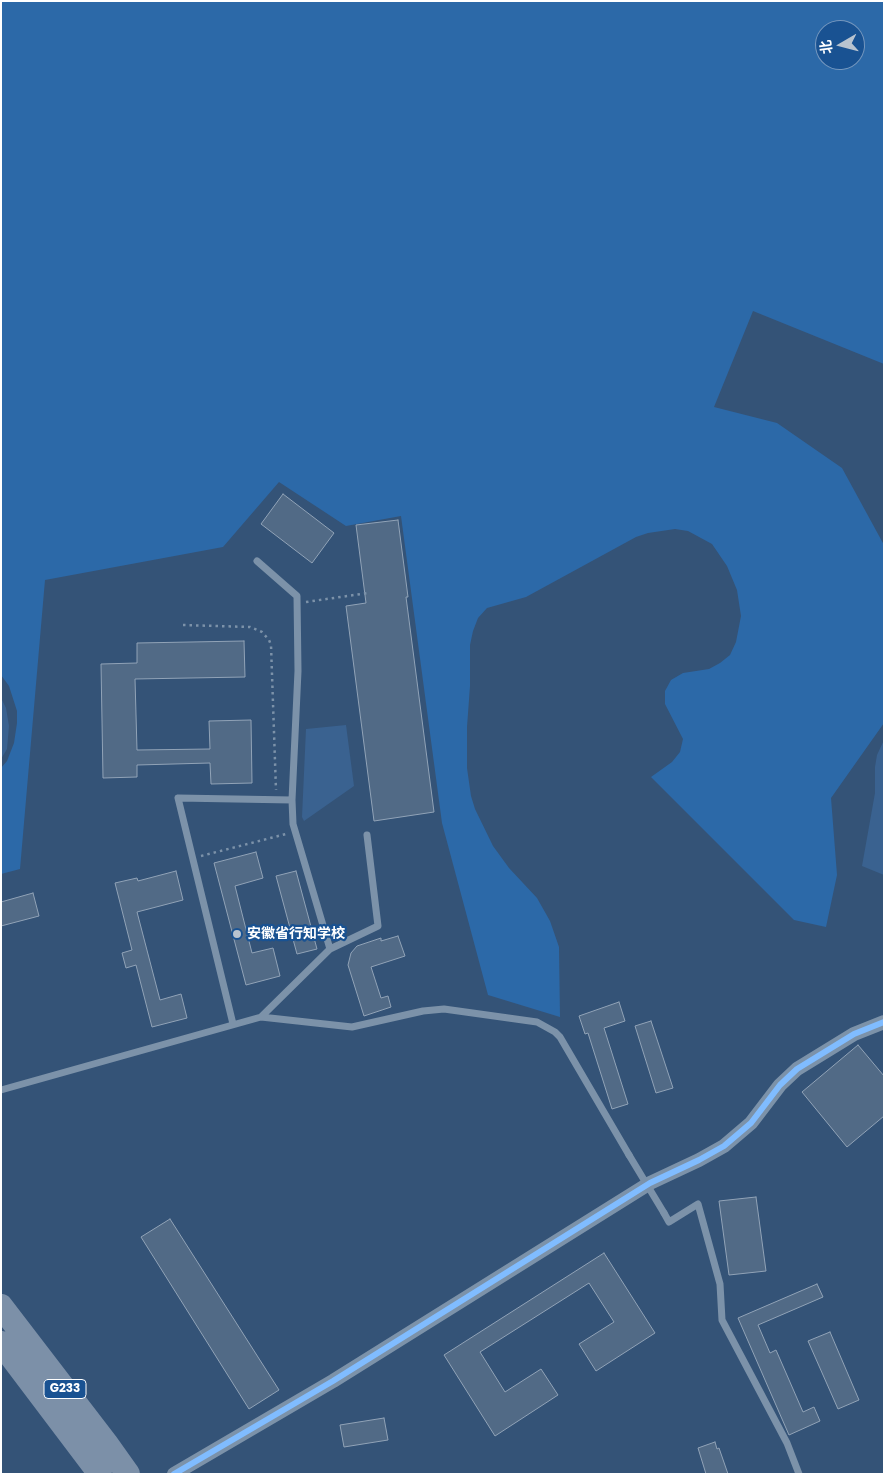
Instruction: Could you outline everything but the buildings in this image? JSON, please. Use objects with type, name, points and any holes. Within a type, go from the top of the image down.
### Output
[{"type":"highway","name":"G233","points":[[1,1306],[128,1474]]},
{"type":"highway","name":"G233","points":[[1,1343],[100,1474]]},
{"type":"street","points":[[181,1472],[333,1381],[650,1183],[718,1150],[751,1123],[780,1085],[797,1069],[854,1034],[884,1022]]},
{"type":"lane","points":[[257,561],[297,596],[298,671],[292,800],[293,824],[330,949]]},
{"type":"lane","points":[[233,1024],[178,798],[292,800]]},
{"type":"lane","points":[[261,1016],[330,949],[378,926],[367,835]]},
{"type":"lane","points":[[1,1090],[261,1016],[352,1026],[423,1011],[444,1009],[543,1024],[560,1038],[670,1222],[698,1204],[720,1284],[722,1320],[787,1443],[799,1474]]},
{"type":"path","points":[[297,604],[368,593]]},
{"type":"path","points":[[184,626],[250,627],[262,632],[269,640],[271,645],[276,800]]},
{"type":"path","points":[[193,858],[295,832]]},
{"type":"shaded area","points":[[1,1],[884,1],[884,364],[753,311],[714,407],[777,423],[842,468],[884,545],[884,723],[831,798],[837,875],[826,927],[794,920],[651,777],[672,762],[680,752],[683,739],[665,704],[665,691],[671,680],[683,673],[709,669],[730,655],[736,642],[741,616],[737,590],[727,566],[712,544],[688,531],[675,529],[648,533],[636,537],[526,597],[487,608],[478,618],[473,631],[470,645],[467,727],[467,768],[471,796],[475,809],[493,846],[509,868],[537,898],[550,921],[559,947],[560,1017],[488,995],[442,823],[401,516],[346,526],[279,482],[223,547],[45,580],[20,869],[1,874],[1,768],[7,761],[14,743],[17,723],[17,711],[9,686],[1,675]]},
{"type":"shaded area","points":[[1,698],[6,708],[9,726],[7,749],[1,759]]},
{"type":"shaded area","points":[[346,725],[354,786],[304,821],[302,817],[306,729]]},
{"type":"shaded area","points":[[884,740],[884,875],[862,866],[875,793],[877,755]]},
{"type":"cycle path","points":[[174,1474],[333,1381],[650,1183],[724,1146],[751,1123],[780,1085],[797,1069],[854,1034],[884,1022]]},
{"type":"place","name":"安徽省行知学校","points":[[237,934]]}]
